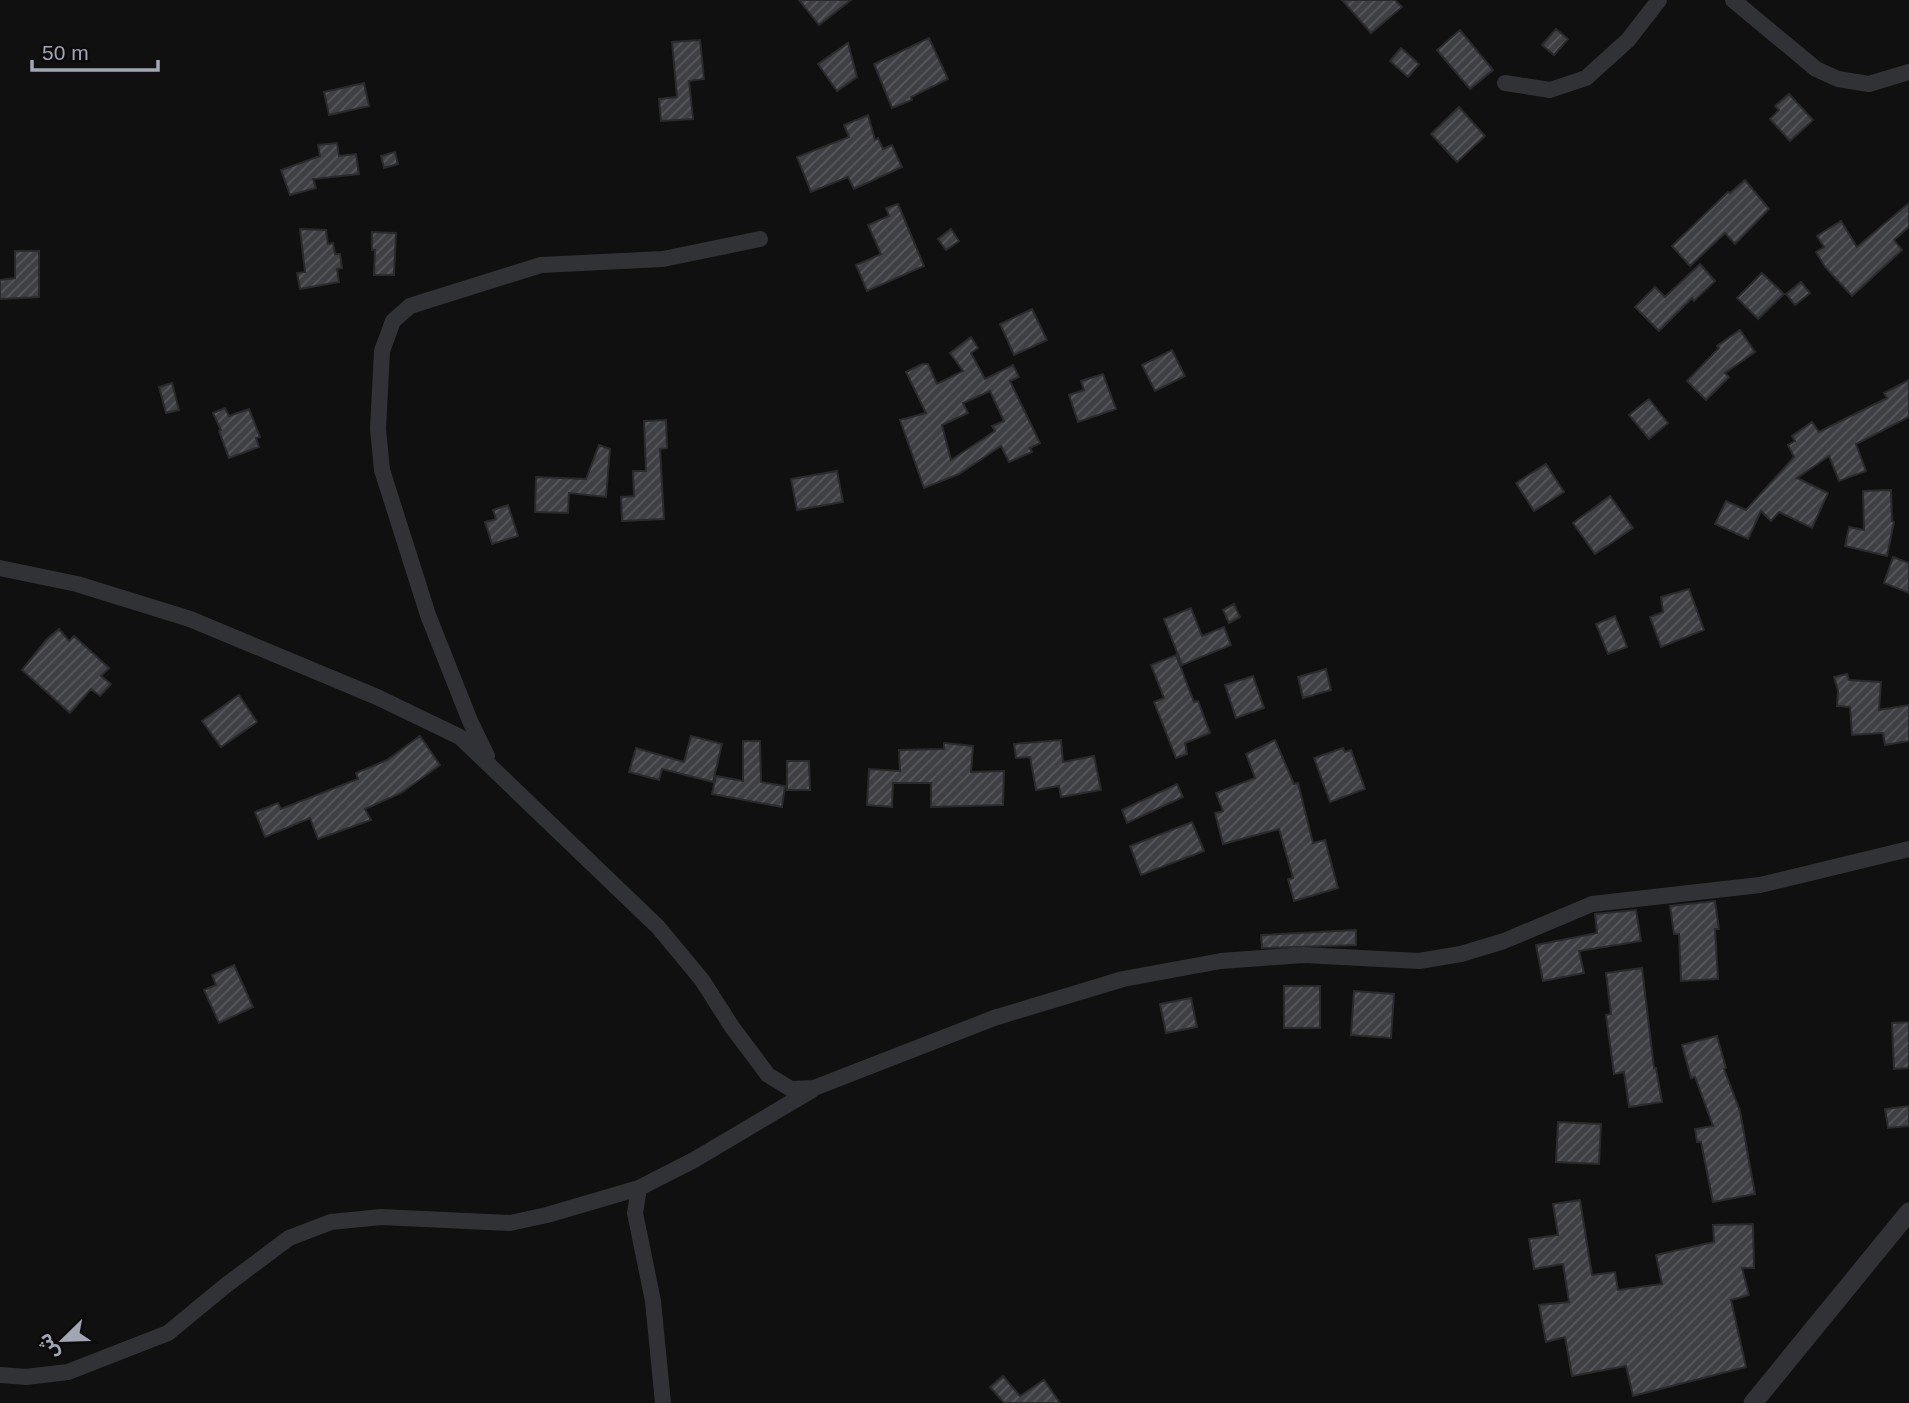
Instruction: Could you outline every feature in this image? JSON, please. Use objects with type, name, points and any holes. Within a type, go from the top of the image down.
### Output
[{"type":"street","points":[[1505,83],[1550,90],[1586,78],[1628,40],[1659,0]]},
{"type":"street","points":[[1733,0],[1816,69],[1838,79],[1869,84],[1909,72]]},
{"type":"street","points":[[492,765],[470,721],[428,615],[382,470],[378,429],[382,351],[393,321],[410,306],[541,265],[663,259],[760,239]]},
{"type":"street","points":[[0,568],[77,584],[190,619],[377,697],[460,737],[658,927],[702,979],[732,1027],[768,1074],[792,1089],[814,1088]]},
{"type":"street","points":[[0,1375],[26,1377],[68,1372],[168,1333],[289,1238],[331,1222],[381,1217],[510,1223],[639,1188],[694,1160],[814,1088],[994,1018],[1123,979],[1221,961],[1304,955],[1419,961],[1461,954],[1504,941],[1592,904],[1760,885],[1909,849]]},
{"type":"street","points":[[639,1188],[635,1213],[653,1301],[663,1403]]},
{"type":"street","points":[[1754,1403],[1909,1212]]},
{"type":"building","points":[[799,0],[851,0],[819,25]]},
{"type":"building","points":[[1342,0],[1395,0],[1402,7],[1371,33]]},
{"type":"building","points":[[1556,29],[1568,39],[1554,55],[1542,45]]},
{"type":"building","points":[[1460,30],[1493,70],[1470,89],[1437,50]]},
{"type":"building","points":[[929,38],[948,79],[892,108],[874,64]]},
{"type":"building","points":[[700,40],[704,79],[689,81],[693,119],[661,121],[659,99],[677,97],[672,42]]},
{"type":"building","points":[[848,43],[857,77],[837,91],[818,64]]},
{"type":"building","points":[[1401,48],[1419,64],[1408,77],[1390,61]]},
{"type":"building","points":[[364,83],[369,106],[329,115],[324,92]]},
{"type":"building","points":[[1789,94],[1813,120],[1790,141],[1770,119],[1779,110],[1775,106]]},
{"type":"building","points":[[1459,107],[1485,136],[1457,162],[1431,134]]},
{"type":"building","points":[[868,115],[875,140],[878,138],[883,149],[892,145],[902,167],[854,189],[848,177],[811,192],[797,157],[849,137],[844,125]]},
{"type":"building","points":[[337,143],[339,156],[356,154],[359,174],[313,179],[316,188],[290,195],[281,170],[320,156],[318,145]]},
{"type":"building","points":[[395,152],[398,164],[384,168],[381,156]]},
{"type":"building","points":[[1745,180],[1769,209],[1735,244],[1725,233],[1690,266],[1672,246],[1728,192]]},
{"type":"building","points":[[1909,203],[1909,227],[1894,240],[1902,250],[1852,296],[1825,267],[1816,252],[1824,247],[1817,236],[1841,221],[1857,247]]},
{"type":"building","points":[[898,204],[924,266],[867,291],[856,265],[881,254],[868,225],[889,216],[886,208]]},
{"type":"building","points":[[300,229],[326,230],[328,244],[333,243],[335,254],[340,254],[342,268],[337,269],[339,282],[300,289],[297,273],[305,272]]},
{"type":"building","points":[[951,229],[959,241],[946,250],[938,239]]},
{"type":"building","points":[[372,232],[396,233],[394,275],[374,275],[375,250],[372,250]]},
{"type":"building","points":[[15,251],[39,251],[39,297],[0,299],[0,280],[15,278]]},
{"type":"building","points":[[1700,264],[1715,281],[1694,301],[1692,298],[1659,331],[1635,307],[1655,287],[1665,297]]},
{"type":"building","points":[[1762,273],[1784,294],[1758,319],[1737,298]]},
{"type":"building","points":[[1801,282],[1810,293],[1795,305],[1786,294]]},
{"type":"building","points":[[1032,309],[1047,340],[1014,355],[1000,324]]},
{"type":"building","points":[[1740,330],[1755,352],[1725,373],[1729,377],[1706,400],[1687,381],[1719,348],[1717,346]]},
{"type":"building","points":[[971,337],[978,348],[971,353],[985,379],[1013,365],[1019,377],[1010,381],[1040,443],[1030,448],[1032,452],[1009,462],[1001,446],[959,474],[924,488],[900,420],[926,413],[906,372],[928,364],[937,384],[963,371],[950,353]],"holes":[[[990,391],[1004,421],[992,426],[995,431],[951,460],[942,425],[968,413],[963,403]]]},
{"type":"building","points":[[1172,350],[1185,376],[1155,391],[1142,365]]},
{"type":"building","points":[[1103,374],[1116,409],[1078,422],[1069,395],[1084,390],[1081,381]]},
{"type":"building","points":[[1909,380],[1909,417],[1856,444],[1866,471],[1839,481],[1829,456],[1797,478],[1828,493],[1812,528],[1779,512],[1771,521],[1761,511],[1748,539],[1715,524],[1726,501],[1746,510],[1794,457],[1788,445],[1795,441],[1792,436],[1812,422],[1819,432],[1887,398],[1884,393]]},
{"type":"building","points":[[172,383],[179,410],[166,413],[159,387]]},
{"type":"building","points":[[1649,399],[1668,423],[1649,439],[1629,415]]},
{"type":"building","points":[[225,408],[229,416],[249,409],[260,437],[256,438],[259,447],[229,458],[213,413]]},
{"type":"building","points":[[666,420],[667,448],[660,449],[664,519],[622,521],[621,497],[634,496],[633,471],[646,471],[644,421]]},
{"type":"building","points":[[599,445],[610,449],[606,497],[569,493],[568,513],[535,512],[536,477],[586,479]]},
{"type":"building","points":[[1546,464],[1564,492],[1534,511],[1516,483]]},
{"type":"building","points":[[837,471],[843,502],[797,510],[791,479]]},
{"type":"building","points":[[1891,490],[1894,522],[1887,556],[1845,546],[1849,527],[1864,530],[1863,491]]},
{"type":"building","points":[[1610,496],[1633,528],[1595,554],[1573,523]]},
{"type":"building","points":[[508,505],[518,536],[492,544],[485,522],[496,519],[493,510]]},
{"type":"building","points":[[1893,557],[1909,563],[1909,593],[1884,583]]},
{"type":"building","points":[[1689,589],[1704,630],[1661,647],[1650,617],[1663,612],[1661,597]]},
{"type":"building","points":[[1234,604],[1240,617],[1229,623],[1223,610]]},
{"type":"building","points":[[1191,608],[1202,636],[1224,627],[1231,645],[1182,665],[1164,619]]},
{"type":"building","points":[[1615,616],[1627,647],[1608,654],[1596,624]]},
{"type":"building","points":[[59,629],[69,641],[74,636],[109,668],[101,676],[111,684],[100,696],[91,689],[70,713],[22,670],[47,639]]},
{"type":"building","points":[[1176,655],[1194,702],[1198,701],[1210,733],[1185,743],[1187,754],[1176,758],[1154,702],[1164,698],[1151,665]]},
{"type":"building","points":[[1326,669],[1331,690],[1303,698],[1298,677]]},
{"type":"building","points":[[1847,674],[1849,680],[1881,682],[1879,710],[1909,705],[1909,741],[1885,745],[1883,733],[1852,735],[1850,707],[1837,706],[1838,691],[1834,677]]},
{"type":"building","points":[[1253,676],[1264,708],[1236,718],[1225,685]]},
{"type":"building","points":[[239,695],[257,722],[221,747],[202,721]]},
{"type":"building","points":[[420,736],[440,765],[401,793],[365,809],[371,820],[318,839],[310,818],[265,837],[255,812],[278,803],[281,809],[358,779],[356,773],[387,760]]},
{"type":"building","points":[[691,736],[722,744],[713,782],[662,769],[659,780],[629,772],[636,748],[684,762]]},
{"type":"building","points":[[1061,740],[1063,762],[1094,756],[1101,790],[1061,797],[1059,786],[1036,790],[1030,757],[1016,758],[1014,744]]},
{"type":"building","points":[[1275,740],[1294,784],[1298,783],[1313,843],[1325,840],[1338,888],[1294,901],[1288,879],[1293,878],[1279,829],[1223,844],[1215,813],[1223,811],[1216,793],[1255,778],[1246,754]]},
{"type":"building","points":[[743,741],[760,741],[761,782],[785,786],[782,807],[712,794],[716,776],[743,781]]},
{"type":"building","points":[[944,743],[973,746],[971,772],[1004,771],[1003,805],[931,807],[931,783],[893,783],[892,807],[867,805],[869,769],[900,771],[899,750],[944,749]]},
{"type":"building","points":[[1343,748],[1345,752],[1351,750],[1365,789],[1330,802],[1314,758]]},
{"type":"building","points":[[787,761],[809,761],[810,790],[787,790]]},
{"type":"building","points":[[1177,784],[1183,797],[1127,823],[1122,810]]},
{"type":"building","points":[[1192,822],[1204,851],[1141,875],[1130,846]]},
{"type":"building","points":[[1715,901],[1719,929],[1715,929],[1718,979],[1681,981],[1679,934],[1674,934],[1670,906]]},
{"type":"building","points":[[1636,910],[1641,941],[1579,951],[1584,973],[1543,981],[1536,945],[1597,933],[1595,914]]},
{"type":"building","points":[[1356,930],[1356,945],[1262,948],[1261,935]]},
{"type":"building","points":[[234,965],[253,1007],[219,1023],[204,990],[216,985],[212,975]]},
{"type":"building","points":[[1642,968],[1654,1068],[1662,1102],[1629,1107],[1624,1072],[1614,1074],[1606,1015],[1611,1014],[1606,973]]},
{"type":"building","points":[[1284,986],[1320,986],[1320,1028],[1284,1028]]},
{"type":"building","points":[[1354,991],[1394,994],[1391,1038],[1351,1035]]},
{"type":"building","points":[[1191,998],[1197,1027],[1166,1033],[1160,1004]]},
{"type":"building","points":[[1909,1022],[1909,1068],[1894,1069],[1892,1023]]},
{"type":"building","points":[[1717,1036],[1726,1068],[1724,1069],[1740,1111],[1755,1194],[1713,1202],[1701,1142],[1697,1142],[1695,1129],[1713,1126],[1695,1077],[1691,1078],[1682,1045]]},
{"type":"building","points":[[1909,1106],[1909,1126],[1888,1128],[1885,1109]]},
{"type":"building","points":[[1558,1122],[1601,1124],[1599,1164],[1556,1162]]},
{"type":"building","points":[[1580,1200],[1592,1275],[1615,1272],[1618,1290],[1662,1284],[1656,1255],[1714,1242],[1713,1225],[1753,1224],[1754,1268],[1742,1268],[1749,1295],[1731,1300],[1746,1367],[1633,1396],[1626,1366],[1572,1376],[1565,1337],[1546,1342],[1539,1305],[1569,1302],[1563,1264],[1534,1269],[1529,1239],[1558,1235],[1553,1204]]},
{"type":"building","points":[[1003,1376],[1020,1396],[1044,1380],[1060,1403],[1004,1403],[990,1387]]}]
